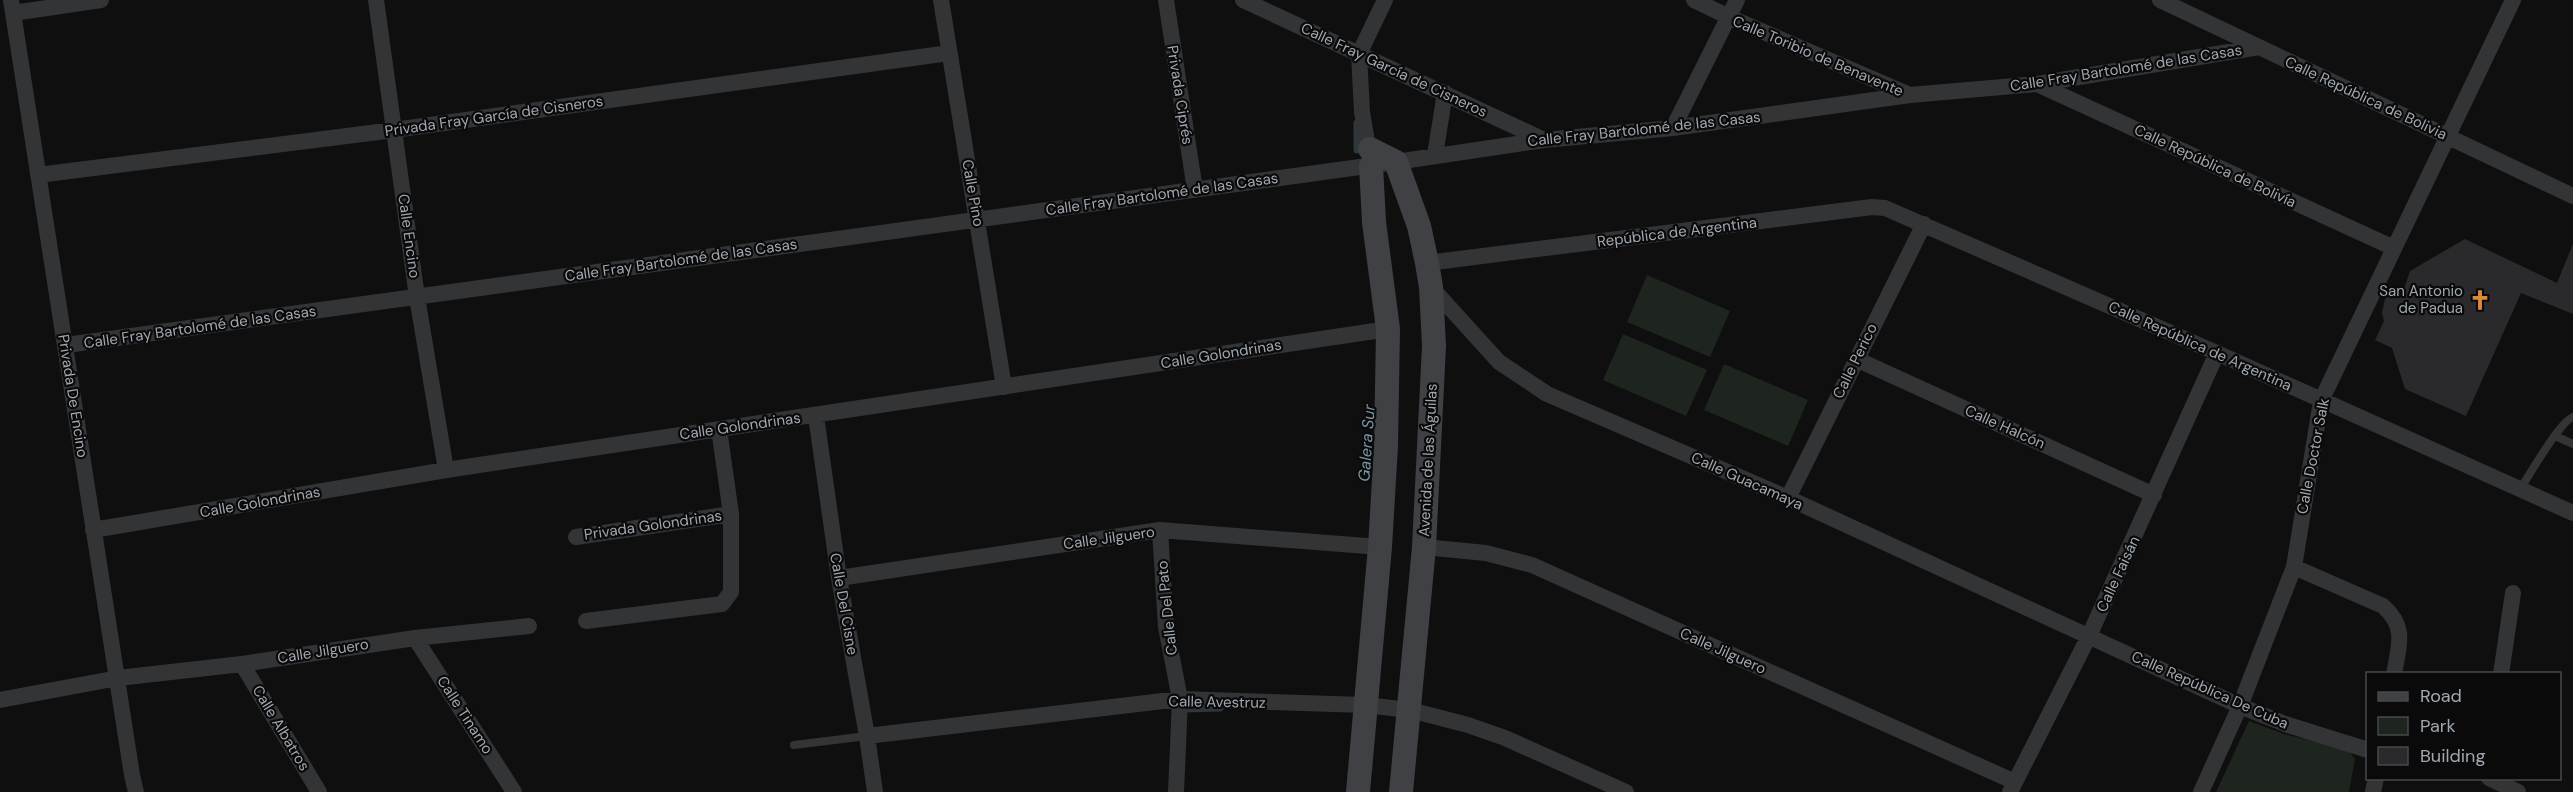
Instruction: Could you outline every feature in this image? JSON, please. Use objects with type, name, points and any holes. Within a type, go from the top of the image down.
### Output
[{"type":"street","points":[[12,7],[101,0]]},
{"type":"street","name":"Calle Encino","points":[[376,0],[417,297],[446,470]]},
{"type":"street","name":"Calle Pino","points":[[941,0],[1004,387]]},
{"type":"street","name":"Privada Ciprés","points":[[1166,0],[1195,190]]},
{"type":"street","name":"Calle Fray García de Cisneros","points":[[1243,0],[1544,140]]},
{"type":"street","points":[[1358,792],[1380,547],[1386,446],[1388,329],[1374,222],[1370,157],[1362,112],[1359,54],[1385,0]]},
{"type":"street","name":"Calle Toribio de Benavente","points":[[1694,0],[1729,18],[1910,95]]},
{"type":"street","points":[[1673,128],[1737,0]]},
{"type":"street","name":"Calle República de Bolivia","points":[[2160,0],[2573,196]]},
{"type":"street","name":"Calle Doctor Salk","points":[[2201,792],[2240,706],[2294,567],[2321,401],[2513,0]]},
{"type":"street","name":"Privada De Encino","points":[[12,7],[136,792]]},
{"type":"street","name":"Calle Fray Bartolomé de las Casas","points":[[1396,162],[1544,140],[1673,128],[1910,95],[2037,84],[2259,47]]},
{"type":"street","name":"Privada Fray García de Cisneros","points":[[38,175],[394,130],[949,53]]},
{"type":"street","name":"Calle República de Bolivía","points":[[2037,84],[2394,248]]},
{"type":"street","points":[[1434,155],[1445,93]]},
{"type":"street","points":[[1370,157],[1396,162]]},
{"type":"street","name":"Calle Fray Bartolomé de las Casas","points":[[66,345],[977,218],[1195,190],[1370,157]]},
{"type":"street","name":"Avenida de las Águilas","points":[[1396,162],[1419,226],[1427,263],[1431,287],[1434,346],[1424,547],[1401,792]]},
{"type":"street","name":"República de Argentina","points":[[1427,263],[1872,207],[1896,211],[1924,224]]},
{"type":"street","name":"Calle República de Argentina","points":[[1924,224],[2573,513]]},
{"type":"street","name":"Calle Perico","points":[[1788,498],[1924,224]]},
{"type":"street","name":"Calle Guacamaya","points":[[1431,287],[1499,362],[1547,394],[1788,498],[2089,636]]},
{"type":"street","name":"Calle Golondrinas","points":[[93,530],[446,470],[1388,329]]},
{"type":"street","name":"Calle Faisán","points":[[2012,787],[2089,636],[2217,353]]},
{"type":"street","name":"Calle Halcón","points":[[1856,359],[2154,495]]},
{"type":"street","name":"Calle Del Cisne","points":[[816,416],[839,578],[867,736],[874,792]]},
{"type":"street","points":[[586,621],[722,604],[731,592],[730,514],[719,429]]},
{"type":"street","name":"Privada Golondrinas","points":[[576,537],[730,514]]},
{"type":"street","name":"Calle Jilguero","points":[[839,578],[1160,530],[1380,547]]},
{"type":"street","name":"Calle Del Pato","points":[[1160,530],[1166,627],[1180,699],[1176,792]]},
{"type":"street","name":"Calle Jilguero","points":[[1424,547],[1486,553],[1532,565],[2012,787]]},
{"type":"street","points":[[2294,567],[2383,606],[2393,615],[2399,627],[2394,672]]},
{"type":"street","points":[[2501,672],[2513,593]]},
{"type":"street","name":"Calle Jilguero","points":[[0,699],[117,678],[242,664],[415,638],[529,626]]},
{"type":"street","name":"Calle República De Cuba","points":[[2089,636],[2240,706],[2288,725],[2366,750]]},
{"type":"street","name":"Calle Tinamo","points":[[415,638],[514,792]]},
{"type":"street","name":"Calle Albatros","points":[[242,664],[319,792]]},
{"type":"street","name":"Calle Avestruz","points":[[867,736],[1180,699],[1365,705],[1410,710],[1505,738],[1626,792]]},
{"type":"street","points":[[2493,780],[2518,792]]},
{"type":"lane","points":[[2520,489],[2555,436],[2569,418],[2573,417]]},
{"type":"lane","points":[[2555,436],[2573,444]]},
{"type":"lane","name":"Calle Avestruz","points":[[794,745],[867,736]]},
{"type":"green space","points":[[1647,275],[1730,311],[1710,357],[1627,322]]},
{"type":"green space","points":[[1623,334],[1707,370],[1686,416],[1603,380]]},
{"type":"green space","points":[[1724,364],[1808,400],[1788,446],[1704,410]]},
{"type":"green space","points":[[2249,721],[2284,734],[2347,749],[2355,759],[2349,792],[2216,792]]},
{"type":"building","points":[[2465,239],[2557,283],[2573,244],[2573,314],[2521,293],[2466,416],[2405,389],[2392,348],[2375,340],[2384,321],[2382,313],[2385,299],[2395,290],[2404,289],[2410,271]]},
{"type":"waterway","name":"Galera Sur","points":[[1357,123],[1357,150]]},
{"type":"waterway","name":"Galera Sur","points":[[1183,712],[1183,709],[1220,708]]},
{"type":"place","name":"San Antonio de Padua","points":[[2480,300]]}]
